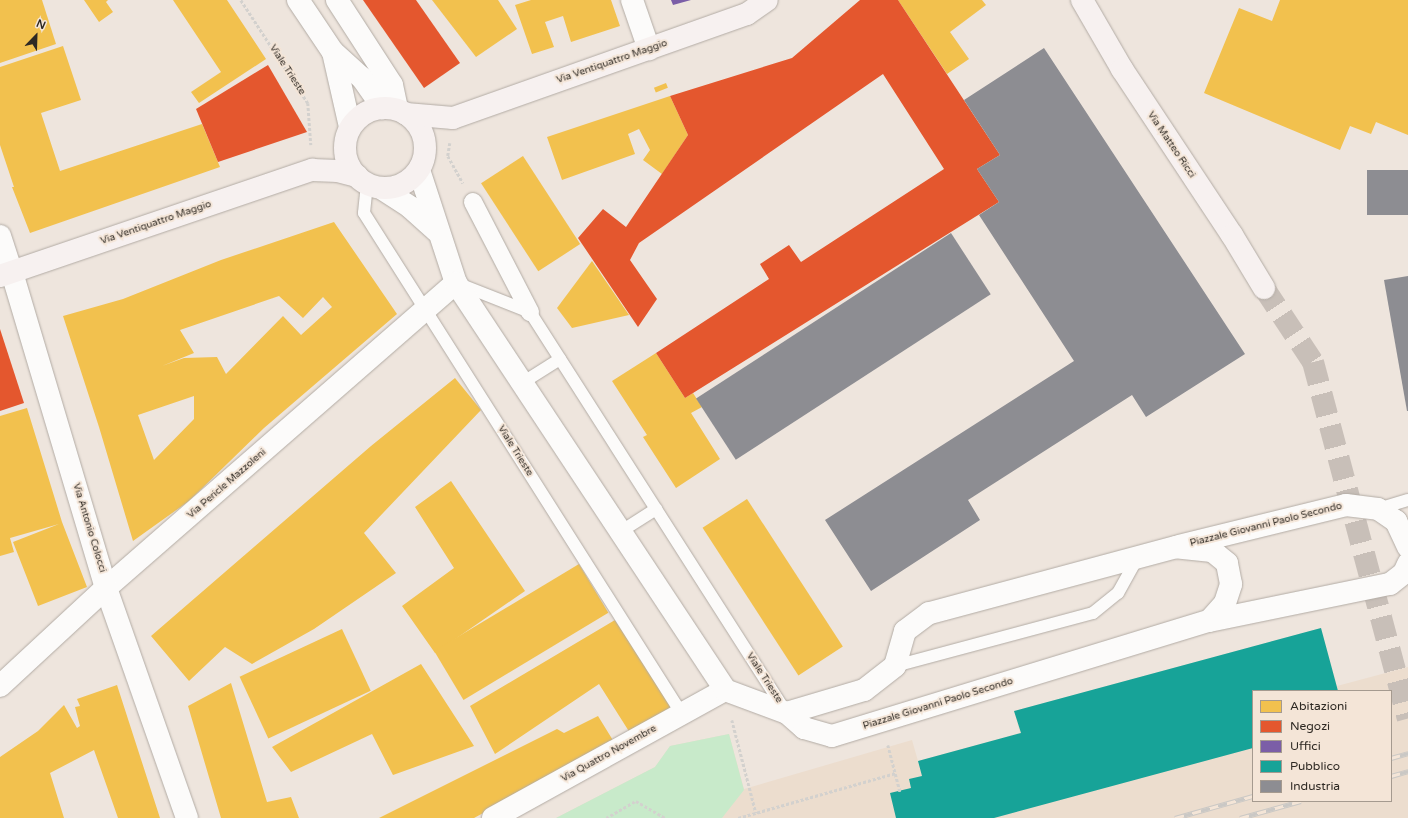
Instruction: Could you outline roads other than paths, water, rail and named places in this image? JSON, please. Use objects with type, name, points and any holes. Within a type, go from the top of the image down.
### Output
[{"type":"main road","name":"Via Ventiquattro Maggio","points":[[395,110],[453,118],[747,14],[767,0]]},
{"type":"main road","name":"Via Matteo Ricci","points":[[1082,0],[1122,69],[1232,234],[1264,288]]},
{"type":"main road","points":[[395,110],[420,129],[425,150],[419,170],[403,184],[368,183],[346,161],[347,135],[364,113],[395,110]]},
{"type":"main road","name":"Via Ventiquattro Maggio","points":[[425,150],[453,118]]},
{"type":"main road","name":"Via Ventiquattro Maggio","points":[[312,170],[347,135]]},
{"type":"main road","name":"Via Ventiquattro Maggio","points":[[6,274],[312,170],[338,171],[368,183]]},
{"type":"street","points":[[298,0],[333,52],[395,110]]},
{"type":"street","points":[[337,0],[392,85],[395,110]]},
{"type":"street","points":[[632,0],[649,49]]},
{"type":"street","points":[[333,52],[347,135]]},
{"type":"street","points":[[419,170],[456,284],[725,690]]},
{"type":"street","points":[[368,183],[410,207],[439,233]]},
{"type":"street","name":"Viale Trieste","points":[[473,202],[530,312]]},
{"type":"street","name":"Via Antonio Colocci","points":[[0,236],[6,274],[106,588],[187,818]]},
{"type":"street","name":"Via Pericle Mazzoleni","points":[[0,686],[106,588],[456,284]]},
{"type":"street","name":"Piazzale Giovanni Paolo Secondo","points":[[895,666],[905,631],[929,613],[1176,547],[1346,505],[1378,509],[1396,521],[1408,547]]},
{"type":"street","name":"Piazzale Giovanni Paolo Secondo","points":[[1176,547],[1212,551],[1227,564],[1231,584],[1225,603],[1209,621]]},
{"type":"street","name":"Piazzale Giovanni Paolo Secondo","points":[[787,713],[804,728],[832,736],[1209,621],[1390,584],[1404,573],[1408,564]]},
{"type":"street","points":[[787,713],[864,690],[895,666]]},
{"type":"street","name":"Viale Trieste","points":[[725,690],[787,713]]},
{"type":"street","name":"Via Quattro Novembre","points":[[492,818],[725,690]]},
{"type":"lane","name":"Viale Trieste","points":[[368,183],[364,214],[427,310],[682,714]]},
{"type":"lane","points":[[456,284],[530,312]]},
{"type":"lane","name":"Viale Trieste","points":[[530,312],[787,713]]},
{"type":"lane","points":[[522,383],[560,359]]},
{"type":"lane","points":[[1378,509],[1408,500]]},
{"type":"lane","points":[[620,532],[656,508]]},
{"type":"lane","points":[[895,666],[1093,613],[1118,593],[1138,557]]},
{"type":"tunnel","points":[[1264,288],[1313,362],[1408,719]]},
{"type":"railway","points":[[1392,758],[1408,753]]},
{"type":"railway","points":[[1392,776],[1408,771]]},
{"type":"railway","points":[[1175,818],[1252,796]]},
{"type":"railway","points":[[1240,818],[1297,802]]}]
